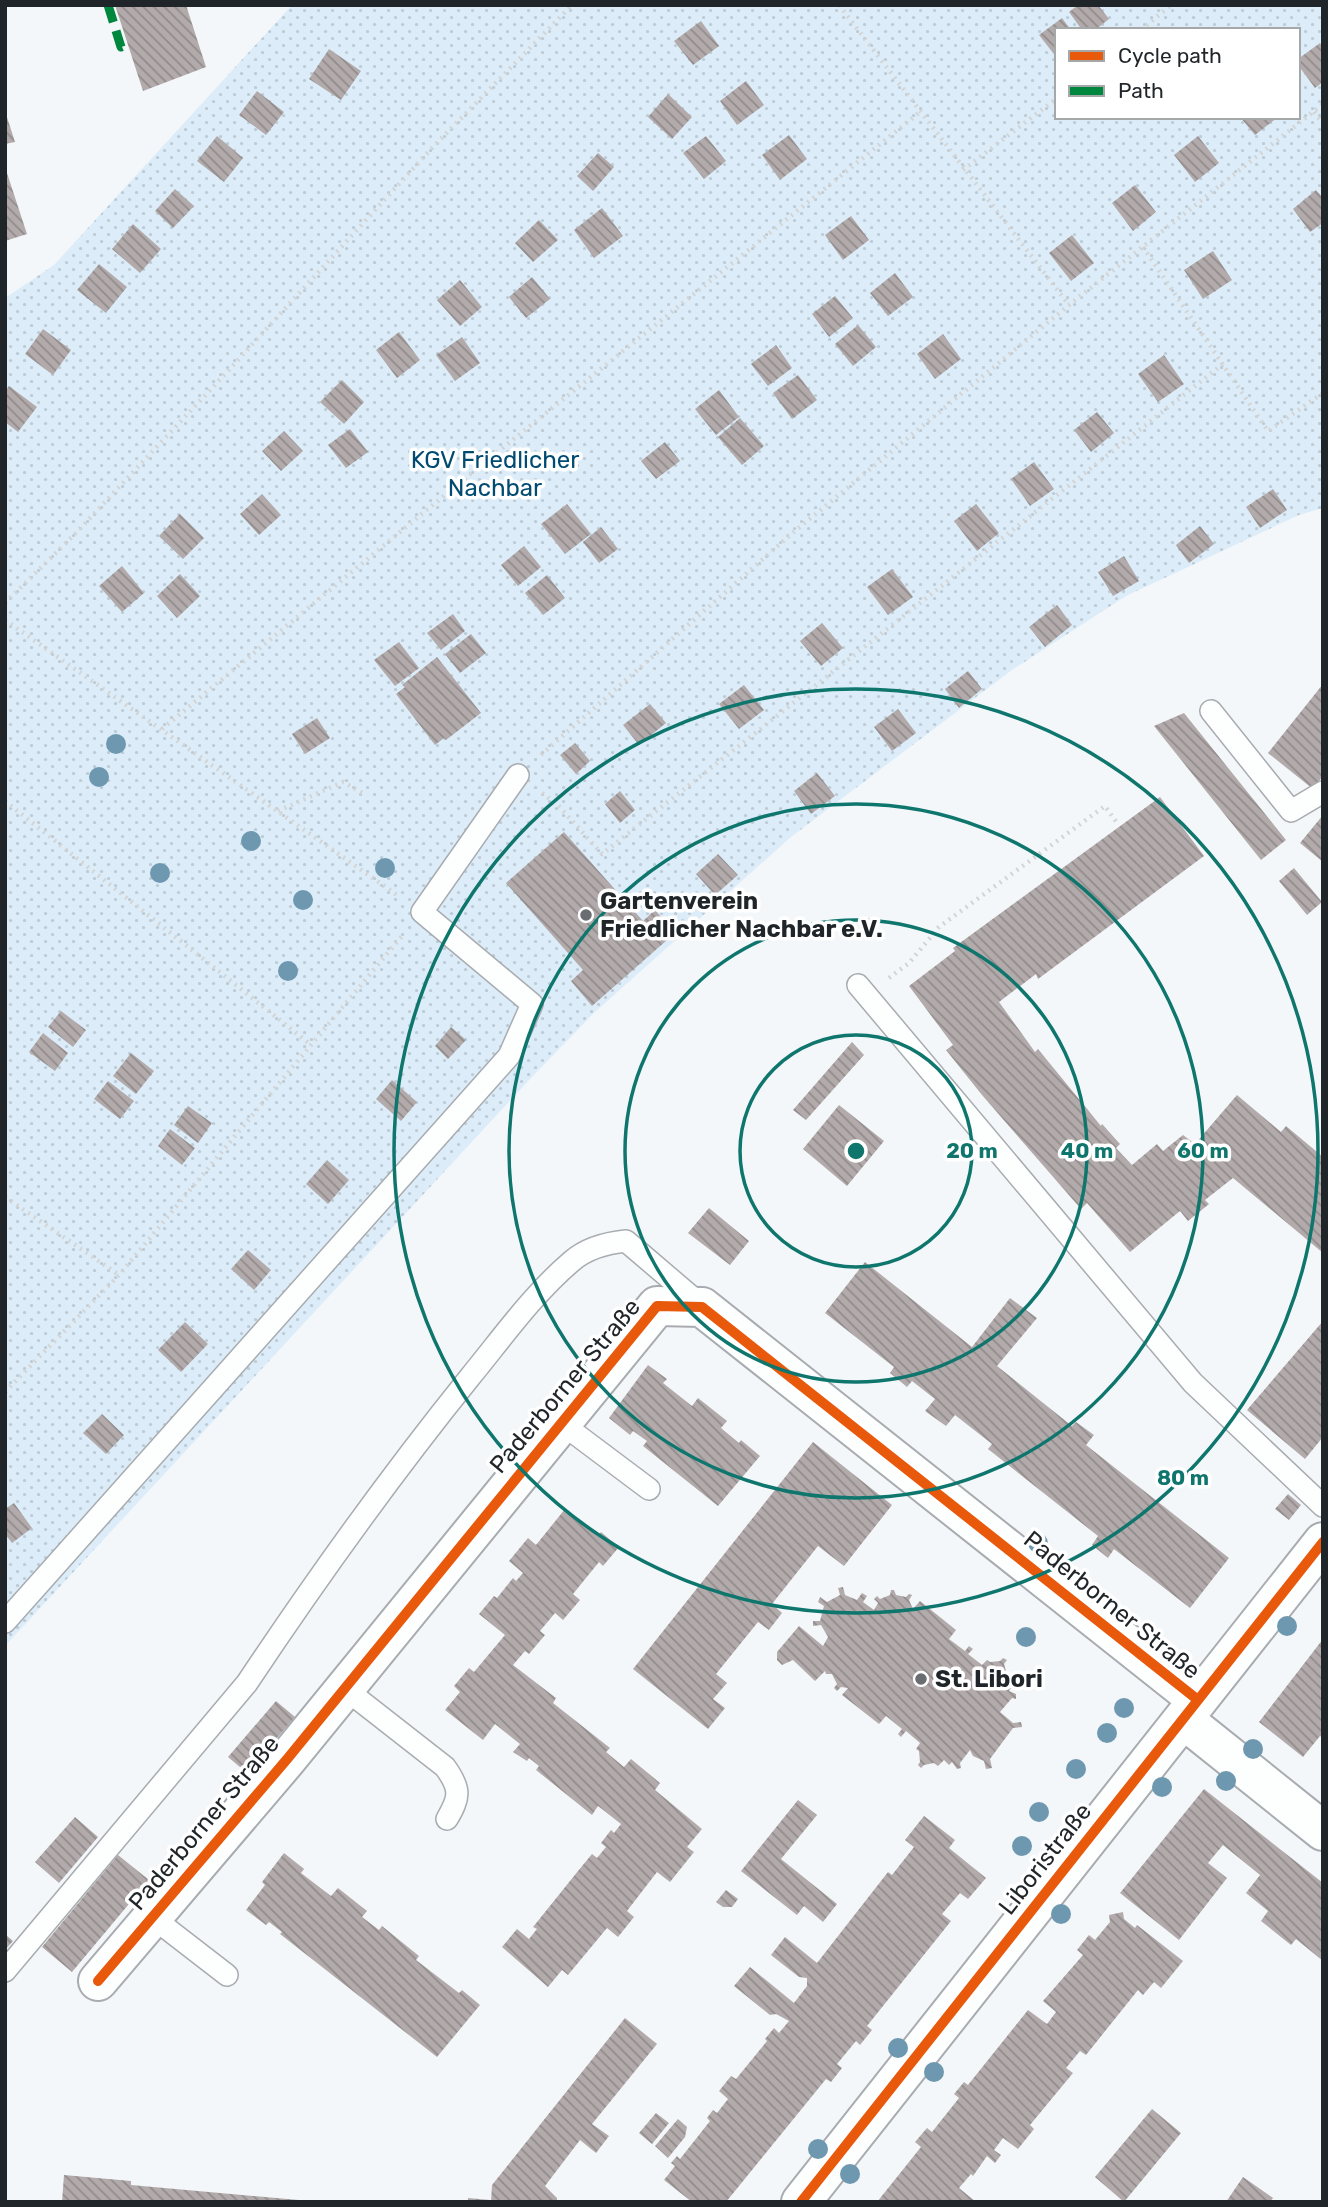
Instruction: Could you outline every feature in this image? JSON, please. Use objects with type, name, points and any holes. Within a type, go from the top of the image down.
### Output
[{"type":"street","name":"Paderborner Straße","points":[[98,1982],[271,1778],[657,1306],[702,1307],[1190,1709],[1323,1831]]},
{"type":"street","name":"Liboristraße","points":[[801,2202],[1323,1542]]},
{"type":"lane","points":[[1211,711],[1291,811],[1323,792]]},
{"type":"lane","points":[[5,1622],[509,1056],[533,1004],[422,912],[518,775]]},
{"type":"lane","points":[[862,991],[1193,1383],[1323,1506]]},
{"type":"lane","points":[[5,1971],[247,1683],[422,1437],[528,1306],[573,1260],[604,1244],[626,1241],[702,1307]]},
{"type":"lane","points":[[561,1423],[649,1489]]},
{"type":"lane","points":[[344,1688],[445,1767],[455,1781],[458,1800],[447,1819]]},
{"type":"lane","points":[[152,1917],[227,1975]]},
{"type":"path","points":[[5,603],[74,535],[218,383],[431,149],[572,5]]},
{"type":"path","points":[[839,5],[1069,305]]},
{"type":"path","points":[[1143,28],[1171,5]]},
{"type":"path","points":[[963,170],[1055,100]]},
{"type":"path","points":[[1223,364],[602,854],[558,805],[518,775],[789,536],[1069,305],[1323,104]]},
{"type":"path","points":[[1314,111],[1323,124]]},
{"type":"path","points":[[162,729],[469,475],[920,112]]},
{"type":"path","points":[[1143,247],[1268,431],[1323,393]]},
{"type":"path","points":[[5,620],[422,912],[119,1275],[5,1392]]},
{"type":"path","points":[[278,811],[343,782],[366,795]]},
{"type":"path","points":[[5,801],[310,1044]]},
{"type":"path","points":[[862,991],[909,963],[939,927],[1105,806],[1117,823]]},
{"type":"path","points":[[5,1197],[119,1275]]},
{"type":"green space","name":"KGV Friedlicher Nachbar","points":[[292,5],[1323,5],[1323,508],[1299,515],[1126,596],[1012,670],[791,837],[594,1013],[5,1646],[5,298],[54,265]]},
{"type":"building","points":[[115,5],[186,5],[206,67],[143,91]]},
{"type":"building","points":[[1078,5],[1098,5],[1109,19],[1098,28],[1081,28],[1069,12]]},
{"type":"building","points":[[1062,18],[1070,28],[1055,28],[1055,55],[1039,35]]},
{"type":"building","points":[[701,21],[719,46],[693,65],[674,41]]},
{"type":"building","points":[[1320,43],[1323,47],[1323,82],[1315,88],[1300,68],[1300,58]]},
{"type":"building","points":[[329,49],[361,71],[341,100],[309,79]]},
{"type":"building","points":[[746,81],[764,105],[737,125],[720,101]]},
{"type":"building","points":[[257,91],[284,112],[266,135],[239,115]]},
{"type":"building","points":[[668,94],[692,117],[672,139],[648,117]]},
{"type":"building","points":[[5,111],[15,142],[5,144]]},
{"type":"building","points":[[1242,119],[1275,119],[1255,135]]},
{"type":"building","points":[[789,135],[807,159],[780,180],[762,155]]},
{"type":"building","points":[[217,136],[243,158],[224,182],[197,161]]},
{"type":"building","points":[[706,136],[726,161],[704,179],[683,153]]},
{"type":"building","points":[[1198,136],[1219,163],[1195,182],[1174,155]]},
{"type":"building","points":[[598,153],[614,167],[593,191],[577,176]]},
{"type":"building","points":[[5,167],[27,234],[5,241]]},
{"type":"building","points":[[1135,185],[1156,212],[1133,231],[1112,203]]},
{"type":"building","points":[[175,189],[194,206],[173,228],[155,211]]},
{"type":"building","points":[[1316,190],[1323,198],[1323,223],[1310,232],[1293,209]]},
{"type":"building","points":[[602,208],[623,236],[594,258],[574,230]]},
{"type":"building","points":[[851,216],[869,240],[843,260],[825,235]]},
{"type":"building","points":[[539,220],[558,240],[533,262],[515,243]]},
{"type":"building","points":[[133,224],[161,249],[140,273],[112,249]]},
{"type":"building","points":[[1072,235],[1094,263],[1071,281],[1049,253]]},
{"type":"building","points":[[1213,251],[1232,280],[1203,299],[1184,270]]},
{"type":"building","points":[[99,264],[127,287],[106,313],[77,290]]},
{"type":"building","points":[[895,273],[913,297],[888,316],[870,293]]},
{"type":"building","points":[[532,277],[550,299],[526,318],[509,297]]},
{"type":"building","points":[[460,280],[482,307],[460,326],[437,300]]},
{"type":"building","points":[[835,296],[853,318],[829,337],[812,314]]},
{"type":"building","points":[[858,325],[876,347],[853,366],[835,344]]},
{"type":"building","points":[[43,329],[71,350],[53,375],[25,354]]},
{"type":"building","points":[[399,332],[420,360],[397,378],[376,350]]},
{"type":"building","points":[[943,334],[961,359],[935,379],[917,354]]},
{"type":"building","points":[[462,337],[480,363],[455,381],[436,355]]},
{"type":"building","points":[[776,345],[792,368],[768,386],[751,364]]},
{"type":"building","points":[[1164,355],[1184,384],[1158,402],[1138,374]]},
{"type":"building","points":[[798,375],[817,400],[792,419],[773,393]]},
{"type":"building","points":[[342,380],[364,402],[344,424],[320,402]]},
{"type":"building","points":[[9,386],[37,407],[18,432],[5,422],[5,391]]},
{"type":"building","points":[[719,390],[739,417],[716,435],[695,409]]},
{"type":"building","points":[[1097,412],[1114,433],[1091,452],[1074,430]]},
{"type":"building","points":[[740,418],[764,446],[742,465],[718,437]]},
{"type":"building","points":[[350,429],[368,452],[346,468],[328,445]]},
{"type":"building","points":[[284,431],[303,451],[281,471],[262,451]]},
{"type":"building","points":[[665,442],[680,461],[656,479],[641,461]]},
{"type":"building","points":[[1034,462],[1054,489],[1030,506],[1011,479]]},
{"type":"building","points":[[1273,489],[1287,510],[1260,528],[1246,507]]},
{"type":"building","points":[[262,494],[281,515],[259,535],[240,514]]},
{"type":"building","points":[[567,504],[591,534],[565,554],[541,524]]},
{"type":"building","points":[[976,504],[999,533],[977,551],[954,521]]},
{"type":"building","points":[[180,514],[204,538],[183,559],[159,536]]},
{"type":"building","points":[[1200,526],[1214,544],[1189,563],[1176,545]]},
{"type":"building","points":[[601,527],[618,549],[599,563],[583,542]]},
{"type":"building","points":[[524,546],[541,567],[518,586],[501,565]]},
{"type":"building","points":[[1124,556],[1139,581],[1113,596],[1098,572]]},
{"type":"building","points":[[122,566],[144,593],[122,612],[99,586]]},
{"type":"building","points":[[892,569],[913,597],[888,615],[867,587]]},
{"type":"building","points":[[180,574],[200,596],[177,618],[157,596]]},
{"type":"building","points":[[547,575],[565,598],[543,615],[525,593]]},
{"type":"building","points":[[1057,605],[1072,625],[1045,647],[1029,627]]},
{"type":"building","points":[[453,614],[465,631],[441,650],[427,633]]},
{"type":"building","points":[[822,623],[843,648],[821,666],[800,641]]},
{"type":"building","points":[[471,634],[486,653],[460,673],[445,654]]},
{"type":"building","points":[[399,642],[419,668],[395,686],[374,660]]},
{"type":"building","points":[[437,657],[481,713],[446,740],[444,738],[435,745],[396,694],[405,687],[402,685]]},
{"type":"building","points":[[968,671],[982,689],[959,708],[945,689]]},
{"type":"building","points":[[1323,684],[1323,776],[1313,789],[1268,753]]},
{"type":"building","points":[[744,685],[764,710],[739,729],[719,704]]},
{"type":"building","points":[[650,704],[666,723],[639,745],[623,725]]},
{"type":"building","points":[[898,709],[916,733],[892,751],[874,727]]},
{"type":"building","points":[[1184,713],[1286,840],[1261,860],[1154,726]]},
{"type":"building","points":[[317,718],[330,738],[305,754],[292,734]]},
{"type":"building","points":[[575,743],[590,761],[576,774],[560,755]]},
{"type":"building","points":[[817,773],[835,796],[811,814],[794,791]]},
{"type":"building","points":[[620,791],[635,810],[620,823],[605,804]]},
{"type":"building","points":[[1160,797],[1204,856],[1038,979],[1036,974],[999,1002],[1035,1052],[1038,1049],[1101,1126],[1102,1124],[1120,1144],[1116,1148],[1132,1165],[1157,1144],[1163,1151],[1183,1135],[1195,1144],[1237,1095],[1281,1132],[1286,1126],[1323,1157],[1323,1253],[1233,1178],[1205,1200],[1209,1204],[1188,1221],[1180,1211],[1130,1252],[1087,1203],[1081,1209],[982,1095],[946,1050],[953,1045],[909,986],[955,951],[953,948]]},
{"type":"building","points":[[1323,815],[1323,862],[1300,843]]},
{"type":"building","name":"Gartenverein Friedlicher Nachbar e.V.","points":[[564,832],[643,921],[655,910],[675,933],[592,1006],[571,981],[583,970],[506,883]]},
{"type":"building","points":[[718,854],[738,875],[715,895],[696,874]]},
{"type":"building","points":[[1294,868],[1322,902],[1307,915],[1279,881]]},
{"type":"building","points":[[61,1011],[86,1030],[73,1047],[48,1027]]},
{"type":"building","points":[[451,1027],[466,1040],[448,1059],[435,1046]]},
{"type":"building","points":[[43,1033],[68,1053],[55,1071],[29,1052]]},
{"type":"building","points":[[852,1042],[864,1055],[806,1120],[793,1110]]},
{"type":"building","points":[[131,1053],[154,1071],[136,1094],[113,1076]]},
{"type":"building","points":[[392,1080],[417,1102],[401,1121],[376,1099]]},
{"type":"building","points":[[108,1081],[134,1101],[120,1119],[94,1099]]},
{"type":"building","points":[[839,1105],[884,1141],[847,1186],[803,1149]]},
{"type":"building","points":[[188,1106],[212,1123],[198,1143],[174,1125]]},
{"type":"building","points":[[170,1129],[195,1148],[182,1165],[158,1146]]},
{"type":"building","points":[[327,1160],[349,1180],[328,1204],[306,1184]]},
{"type":"building","points":[[709,1208],[749,1241],[730,1265],[688,1233]]},
{"type":"building","points":[[248,1250],[271,1270],[254,1290],[231,1269]]},
{"type":"building","points":[[865,1262],[972,1347],[1010,1298],[1037,1318],[997,1366],[1072,1426],[1076,1422],[1094,1435],[1086,1445],[1229,1558],[1190,1608],[1114,1549],[1108,1558],[1092,1545],[1098,1536],[988,1449],[992,1444],[955,1415],[946,1426],[925,1411],[935,1399],[912,1381],[907,1387],[890,1373],[894,1367],[825,1313]]},
{"type":"building","points":[[1323,1321],[1323,1437],[1305,1459],[1247,1410]]},
{"type":"building","points":[[185,1322],[208,1344],[181,1372],[158,1350]]},
{"type":"building","points":[[648,1365],[667,1379],[663,1383],[692,1406],[698,1398],[727,1421],[721,1428],[760,1456],[718,1506],[643,1446],[647,1441],[633,1431],[630,1435],[609,1418]]},
{"type":"building","points":[[102,1414],[124,1435],[106,1454],[83,1433]]},
{"type":"building","points":[[813,1442],[892,1505],[844,1566],[818,1546],[772,1604],[782,1613],[769,1630],[758,1622],[716,1674],[727,1683],[713,1699],[725,1708],[708,1729],[633,1669]]},
{"type":"building","points":[[1288,1494],[1301,1505],[1289,1520],[1275,1509]]},
{"type":"building","points":[[14,1503],[32,1528],[12,1543],[5,1534],[5,1509]]},
{"type":"building","points":[[565,1509],[598,1536],[601,1532],[619,1547],[603,1566],[599,1562],[573,1594],[580,1600],[563,1620],[555,1613],[540,1631],[545,1635],[529,1654],[525,1651],[513,1665],[556,1698],[553,1703],[610,1748],[606,1752],[624,1767],[631,1759],[660,1783],[655,1790],[702,1829],[687,1847],[694,1852],[670,1882],[657,1872],[627,1911],[634,1917],[618,1937],[607,1928],[568,1975],[562,1970],[548,1987],[502,1947],[517,1929],[529,1939],[537,1929],[533,1927],[592,1854],[597,1858],[606,1847],[601,1843],[611,1830],[614,1833],[621,1824],[598,1806],[592,1815],[536,1770],[539,1766],[529,1758],[527,1761],[513,1752],[520,1744],[495,1724],[483,1740],[445,1710],[460,1692],[454,1686],[469,1668],[474,1672],[505,1635],[479,1614],[494,1596],[497,1598],[513,1578],[516,1581],[523,1573],[509,1561],[528,1538],[536,1545]]},
{"type":"building","name":"St. Libori","points":[[843,1587],[845,1595],[857,1600],[862,1593],[867,1596],[863,1602],[874,1610],[878,1603],[874,1599],[877,1596],[880,1599],[890,1595],[891,1590],[894,1590],[896,1595],[912,1595],[909,1600],[913,1609],[920,1601],[956,1630],[949,1639],[965,1651],[969,1646],[973,1649],[968,1654],[982,1665],[987,1660],[1007,1660],[1004,1664],[1010,1676],[1006,1684],[1011,1688],[1009,1691],[1016,1694],[1016,1699],[1012,1698],[1000,1712],[1013,1723],[1021,1722],[1022,1727],[1013,1728],[990,1759],[992,1768],[986,1769],[984,1761],[973,1756],[970,1750],[960,1763],[961,1768],[957,1769],[952,1762],[949,1765],[944,1760],[938,1766],[934,1763],[921,1768],[918,1765],[919,1751],[916,1749],[920,1743],[906,1731],[901,1737],[898,1734],[902,1729],[886,1716],[879,1724],[842,1695],[848,1688],[841,1687],[837,1691],[832,1674],[826,1674],[825,1671],[815,1681],[793,1660],[782,1665],[777,1660],[777,1652],[799,1626],[823,1646],[828,1637],[821,1625],[813,1626],[813,1621],[820,1621],[824,1606],[818,1602],[820,1597],[827,1602],[840,1595],[838,1588]]},
{"type":"building","points":[[1323,1639],[1323,1738],[1320,1736],[1303,1757],[1259,1722]]},
{"type":"building","points":[[276,1701],[295,1717],[247,1773],[228,1757]]},
{"type":"building","points":[[1204,1789],[1323,1883],[1323,1961],[1296,1939],[1291,1945],[1261,1921],[1268,1911],[1246,1893],[1260,1875],[1223,1845],[1208,1863],[1227,1878],[1179,1940],[1120,1893]]},
{"type":"building","points":[[798,1800],[817,1815],[781,1859],[837,1904],[823,1922],[804,1906],[797,1915],[741,1871]]},
{"type":"building","points":[[924,1816],[955,1840],[949,1848],[986,1878],[968,1899],[960,1893],[942,1914],[951,1921],[867,2026],[872,2030],[860,2045],[856,2041],[837,2064],[842,2068],[831,2082],[826,2079],[726,2202],[692,2202],[664,2180],[675,2166],[671,2163],[677,2156],[680,2159],[710,2121],[707,2118],[713,2110],[717,2113],[728,2099],[719,2091],[731,2076],[736,2079],[767,2041],[765,2039],[774,2028],[779,2033],[789,2021],[776,2014],[770,2015],[734,1986],[750,1967],[794,2003],[807,1986],[807,1978],[799,1977],[771,1955],[785,1937],[817,1963],[888,1872],[892,1875],[914,1847],[905,1840]]},
{"type":"building","points":[[75,1817],[98,1837],[59,1883],[35,1862]]},
{"type":"building","points":[[284,1853],[304,1869],[301,1873],[331,1896],[338,1888],[367,1911],[362,1917],[379,1930],[382,1926],[419,1956],[416,1960],[459,1993],[462,1990],[480,2005],[437,2057],[280,1934],[282,1932],[269,1922],[266,1925],[246,1910],[265,1885],[262,1882]]},
{"type":"building","points":[[118,1855],[149,1880],[72,1972],[42,1947]]},
{"type":"building","points":[[726,1890],[738,1899],[732,1907],[723,1907],[716,1902]]},
{"type":"building","points":[[1123,1912],[1124,1919],[1135,1928],[1137,1925],[1183,1961],[1161,1988],[1154,1982],[1143,1995],[1138,1990],[1086,2055],[1080,2051],[1066,2068],[1073,2073],[1030,2125],[1034,2129],[1018,2149],[1003,2138],[994,2150],[1001,2155],[995,2163],[987,2156],[973,2176],[971,2174],[959,2188],[976,2202],[877,2202],[921,2147],[915,2142],[927,2128],[932,2132],[959,2098],[954,2094],[964,2082],[968,2085],[1028,2010],[1047,2024],[1056,2012],[1043,2001],[1083,1955],[1077,1950],[1089,1935],[1095,1940],[1110,1922],[1109,1915]]},
{"type":"building","points":[[5,1934],[13,1941],[5,1950]]},
{"type":"building","points":[[625,2018],[657,2044],[592,2124],[609,2136],[596,2153],[580,2140],[545,2186],[557,2198],[557,2202],[491,2202],[492,2185]]},
{"type":"building","points":[[1152,2109],[1181,2133],[1124,2202],[1095,2177]]},
{"type":"building","points":[[656,2113],[669,2123],[652,2144],[639,2133]]},
{"type":"building","points":[[678,2119],[687,2127],[685,2137],[668,2158],[655,2146]]},
{"type":"building","points":[[64,2175],[131,2181],[131,2185],[299,2202],[62,2202]]},
{"type":"building","points":[[1243,2177],[1273,2198],[1270,2202],[1226,2202]]},
{"type":"building","points":[[468,2198],[490,2200],[490,2202],[468,2202]]},
{"type":"marked path","points":[[108,5],[121,47],[128,44]]},
{"type":"cycle path","points":[[98,1981],[288,1758],[657,1306],[702,1307],[1198,1700]]},
{"type":"cycle path","points":[[801,2202],[1323,1542]]},
{"type":"place","name":"Gartenverein Friedlicher Nachbar e.V.","points":[[586,915]]},
{"type":"place","name":"St. Libori","points":[[921,1679]]}]
